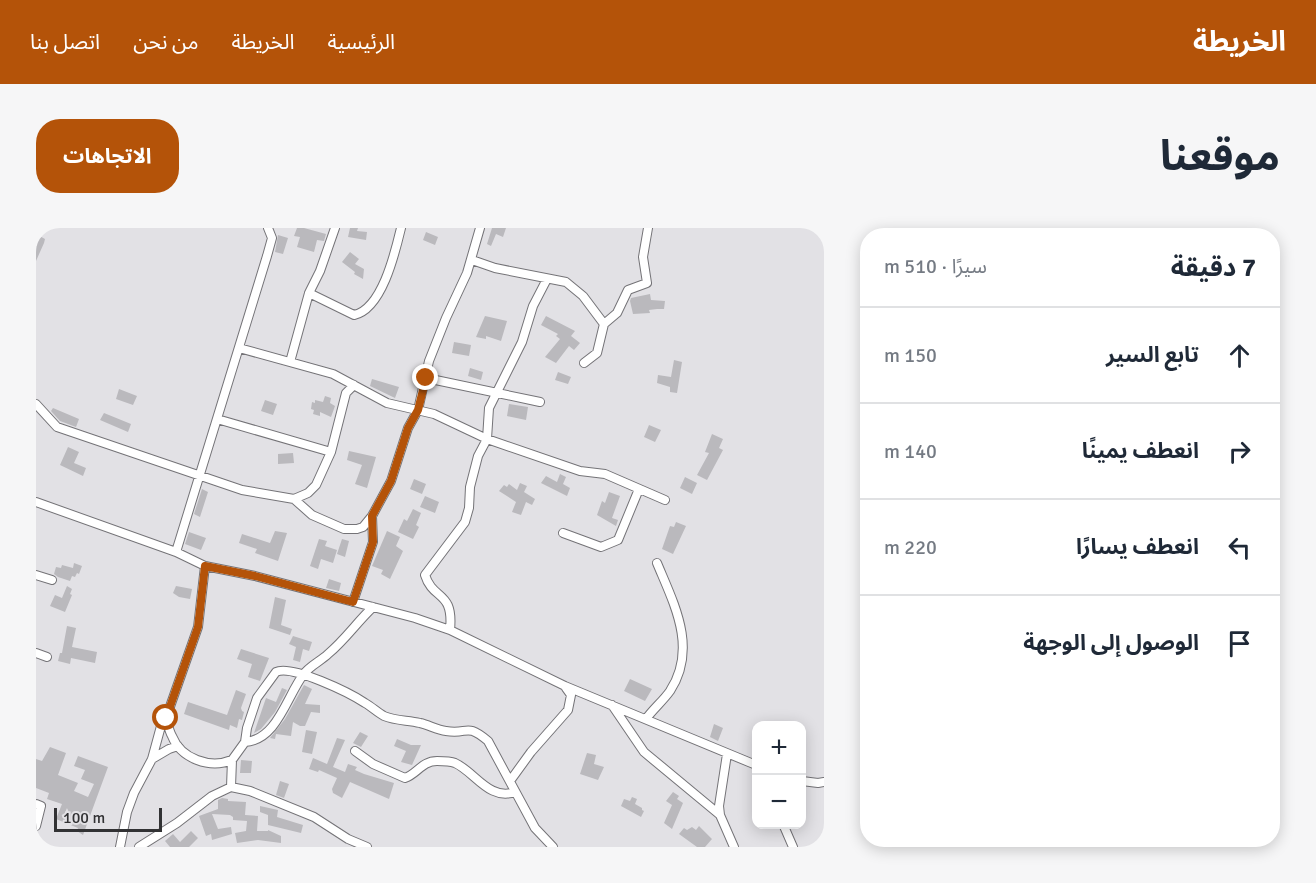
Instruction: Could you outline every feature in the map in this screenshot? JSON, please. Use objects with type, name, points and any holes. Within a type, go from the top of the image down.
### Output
[{"type":"street","points":[[176,552],[271,244],[272,237],[268,228]]},
{"type":"street","points":[[290,362],[309,293],[320,271],[335,228]]},
{"type":"street","points":[[309,293],[354,315],[362,313],[370,306],[382,287],[396,250],[401,228]]},
{"type":"street","points":[[37,408],[57,427],[242,490],[294,499],[312,514],[344,529],[363,527],[372,516],[391,481],[408,428],[418,410],[429,361],[472,260],[480,228]]},
{"type":"street","points":[[584,363],[597,353],[604,324],[617,313],[628,290],[647,283],[644,257],[648,228]]},
{"type":"street","points":[[472,260],[566,282],[590,303],[604,324]]},
{"type":"street","points":[[450,630],[451,617],[448,603],[427,581],[425,575],[465,522],[469,507],[470,487],[478,456],[487,439],[489,408],[522,342],[533,306],[547,279]]},
{"type":"street","points":[[238,348],[326,372],[387,403],[434,414],[487,439],[580,471],[605,474],[665,501]]},
{"type":"street","points":[[426,378],[540,402]]},
{"type":"street","points":[[294,499],[308,493],[316,485],[331,452],[342,402],[346,393],[354,385]]},
{"type":"street","points":[[217,419],[331,452]]},
{"type":"street","points":[[563,533],[601,547],[618,540],[639,489]]},
{"type":"street","points":[[36,502],[176,552],[205,566],[255,576],[415,618],[450,630],[565,686],[752,763]]},
{"type":"street","points":[[353,602],[373,542],[372,516]]},
{"type":"street","points":[[646,719],[671,689],[684,650],[680,617],[657,563]]},
{"type":"street","points":[[120,847],[127,812],[152,759],[161,726],[166,718],[198,627],[205,566]]},
{"type":"street","points":[[36,575],[52,580]]},
{"type":"street","points":[[245,742],[256,741],[269,729],[304,674],[327,656],[373,607]]},
{"type":"street","points":[[36,652],[47,657]]},
{"type":"street","points":[[231,787],[232,760],[245,742],[257,698],[276,672],[288,670],[304,674],[358,699],[395,720],[422,723],[449,732],[468,729],[477,732],[488,741],[535,828],[553,847]]},
{"type":"street","points":[[510,781],[531,752],[568,710],[572,696],[565,686]]},
{"type":"street","points":[[612,705],[644,752],[720,815]]},
{"type":"street","points":[[166,718],[172,737],[178,746],[198,761],[214,765],[232,760]]},
{"type":"street","points":[[152,759],[178,746]]},
{"type":"street","points":[[355,751],[373,764],[405,778],[426,762],[447,762],[454,763],[478,782],[501,794],[515,792]]},
{"type":"street","points":[[727,754],[719,806],[720,815],[734,847]]},
{"type":"street","points":[[806,782],[824,782]]},
{"type":"street","points":[[139,847],[177,823],[212,796],[231,787],[250,790],[304,815],[314,817],[347,843],[367,847]]},
{"type":"street","points":[[36,804],[41,806],[36,826]]},
{"type":"street","points":[[785,829],[793,847]]},
{"type":"building","points":[[297,228],[326,234],[324,241],[317,240],[314,252],[297,247],[300,237],[294,236]]},
{"type":"building","points":[[350,228],[358,228],[357,231],[367,232],[366,240],[348,237]]},
{"type":"building","points":[[492,228],[506,228],[503,237],[496,234],[491,246],[487,244]]},
{"type":"building","points":[[426,232],[438,237],[435,245],[423,240]]},
{"type":"building","points":[[36,234],[45,239],[36,261]]},
{"type":"building","points":[[278,235],[288,238],[283,254],[275,252]]},
{"type":"building","points":[[350,252],[359,259],[355,264],[364,269],[363,279],[342,262]]},
{"type":"building","points":[[650,294],[651,300],[665,301],[664,309],[633,314],[631,298]]},
{"type":"building","points":[[485,316],[507,321],[501,341],[486,336],[486,339],[476,337]]},
{"type":"building","points":[[546,316],[575,331],[571,336],[580,343],[574,350],[569,346],[556,363],[545,357],[560,339],[556,336],[558,334],[541,325]]},
{"type":"building","points":[[454,342],[471,345],[469,356],[452,353]]},
{"type":"building","points":[[674,360],[682,362],[677,393],[670,392],[670,387],[657,383],[658,375],[671,377]]},
{"type":"building","points":[[470,368],[483,372],[481,380],[468,376]]},
{"type":"building","points":[[558,372],[571,377],[568,384],[555,380]]},
{"type":"building","points":[[372,379],[399,387],[395,398],[370,386]]},
{"type":"building","points":[[119,389],[137,396],[133,405],[116,399]]},
{"type":"building","points":[[325,396],[331,398],[330,403],[335,406],[331,417],[320,412],[320,416],[313,414],[314,410],[311,409],[312,402],[315,403],[315,400],[323,402]]},
{"type":"building","points":[[265,400],[277,404],[273,415],[261,411]]},
{"type":"building","points":[[509,404],[528,407],[526,420],[507,416]]},
{"type":"building","points":[[53,408],[79,419],[76,427],[60,421],[51,411]]},
{"type":"building","points":[[104,413],[131,424],[128,432],[100,420]]},
{"type":"building","points":[[649,425],[661,430],[655,442],[644,437]]},
{"type":"building","points":[[712,434],[723,439],[719,448],[723,450],[707,480],[697,475],[709,453],[705,452]]},
{"type":"building","points":[[68,447],[79,452],[74,463],[86,468],[83,476],[60,465]]},
{"type":"building","points":[[349,451],[376,457],[367,488],[355,484],[362,465],[347,460]]},
{"type":"building","points":[[293,453],[294,463],[278,464],[278,454]]},
{"type":"building","points":[[560,474],[566,477],[563,484],[570,488],[567,496],[541,483],[546,476],[557,482]]},
{"type":"building","points":[[685,477],[697,483],[692,494],[680,488]]},
{"type":"building","points":[[414,479],[426,484],[422,494],[410,489]]},
{"type":"building","points":[[520,483],[527,486],[524,492],[535,499],[532,505],[526,502],[521,515],[512,512],[516,502],[499,491],[504,485],[507,487],[509,484],[517,490]]},
{"type":"building","points":[[202,489],[208,492],[200,517],[194,514]]},
{"type":"building","points":[[609,492],[620,496],[612,518],[618,520],[616,526],[597,515],[602,501],[605,503]]},
{"type":"building","points":[[425,496],[439,502],[435,513],[420,507]]},
{"type":"building","points":[[413,509],[421,513],[416,525],[419,527],[413,539],[398,532],[404,519],[407,521]]},
{"type":"building","points":[[676,522],[686,526],[673,554],[662,549],[670,526],[674,527]]},
{"type":"building","points":[[275,531],[287,533],[278,561],[255,553],[257,549],[239,543],[242,534],[270,543]]},
{"type":"building","points":[[387,531],[400,537],[396,546],[403,551],[390,579],[381,574],[383,570],[372,566]]},
{"type":"building","points":[[189,532],[206,538],[201,550],[185,544]]},
{"type":"building","points":[[319,539],[327,541],[325,546],[337,550],[333,563],[321,559],[318,569],[310,566]]},
{"type":"building","points":[[342,539],[349,541],[345,557],[337,554]]},
{"type":"building","points":[[74,563],[82,566],[79,574],[72,576],[70,581],[54,574],[56,567],[61,568],[62,565],[73,568]]},
{"type":"building","points":[[329,579],[341,583],[339,591],[326,588]]},
{"type":"building","points":[[67,586],[72,589],[70,594],[72,595],[65,612],[50,606],[55,595],[62,598]]},
{"type":"building","points":[[176,586],[192,589],[190,599],[173,593]]},
{"type":"building","points":[[275,597],[286,600],[281,625],[292,629],[290,635],[269,628]]},
{"type":"building","points":[[67,626],[76,628],[72,647],[97,652],[95,663],[71,658],[70,664],[58,661],[62,653]]},
{"type":"building","points":[[293,636],[312,642],[309,651],[303,649],[300,662],[293,660],[296,647],[289,644]]},
{"type":"building","points":[[241,649],[269,658],[260,681],[248,677],[252,664],[237,659]]},
{"type":"building","points":[[630,679],[652,689],[645,701],[624,691]]},
{"type":"building","points":[[304,685],[312,689],[305,704],[320,705],[320,713],[311,712],[305,726],[293,722],[291,736],[276,734],[275,739],[270,738],[285,719]]},
{"type":"building","points":[[282,688],[287,690],[275,712],[261,729],[254,733],[266,698],[276,702]]},
{"type":"building","points":[[236,690],[246,694],[241,708],[244,712],[242,720],[239,719],[237,728],[230,725],[229,730],[184,714],[188,702],[227,715]]},
{"type":"building","points":[[714,724],[723,728],[718,741],[710,737]]},
{"type":"building","points":[[306,730],[317,732],[312,754],[302,752]]},
{"type":"building","points":[[360,732],[368,736],[361,747],[353,743]]},
{"type":"building","points":[[337,738],[345,740],[333,767],[345,772],[348,764],[357,767],[355,770],[364,774],[394,783],[389,799],[350,782],[342,798],[333,793],[332,789],[337,778],[319,770],[318,772],[309,769],[313,758],[327,764]]},
{"type":"building","points":[[397,739],[411,745],[421,745],[412,765],[401,762],[406,751],[394,746]]},
{"type":"building","points":[[50,747],[66,753],[58,775],[78,783],[74,791],[88,797],[94,784],[81,779],[85,770],[74,766],[78,756],[108,767],[83,835],[77,831],[78,828],[56,819],[62,804],[47,799],[49,793],[36,788],[36,759],[42,761]]},
{"type":"building","points":[[587,753],[596,755],[594,764],[604,767],[598,780],[580,774]]},
{"type":"building","points":[[241,760],[252,761],[251,773],[240,773]]},
{"type":"building","points":[[280,781],[289,784],[284,798],[276,795]]},
{"type":"building","points":[[673,792],[683,803],[672,829],[664,823],[672,805],[666,801]]},
{"type":"building","points":[[632,797],[637,799],[635,804],[644,811],[641,817],[621,806],[624,799],[630,801]]},
{"type":"building","points":[[222,798],[228,801],[246,802],[245,815],[258,816],[257,831],[268,830],[281,836],[281,843],[258,840],[237,843],[235,833],[246,831],[247,821],[233,820],[230,815],[212,814],[218,829],[231,827],[232,834],[212,840],[211,834],[206,836],[199,816],[218,809],[218,800]]},
{"type":"building","points":[[260,806],[278,810],[277,817],[303,825],[301,833],[268,825],[268,815],[260,812]]},
{"type":"building","points":[[699,826],[712,839],[705,847],[697,847],[679,834],[684,828],[687,830],[692,827],[696,830]]},
{"type":"building","points":[[191,831],[198,838],[189,847],[170,847],[165,841],[173,834],[180,842]]},
{"type":"route","points":[[166,718],[198,627],[205,566],[255,576],[353,602],[373,542],[372,516],[391,481],[408,428],[418,410],[426,378]]}]
